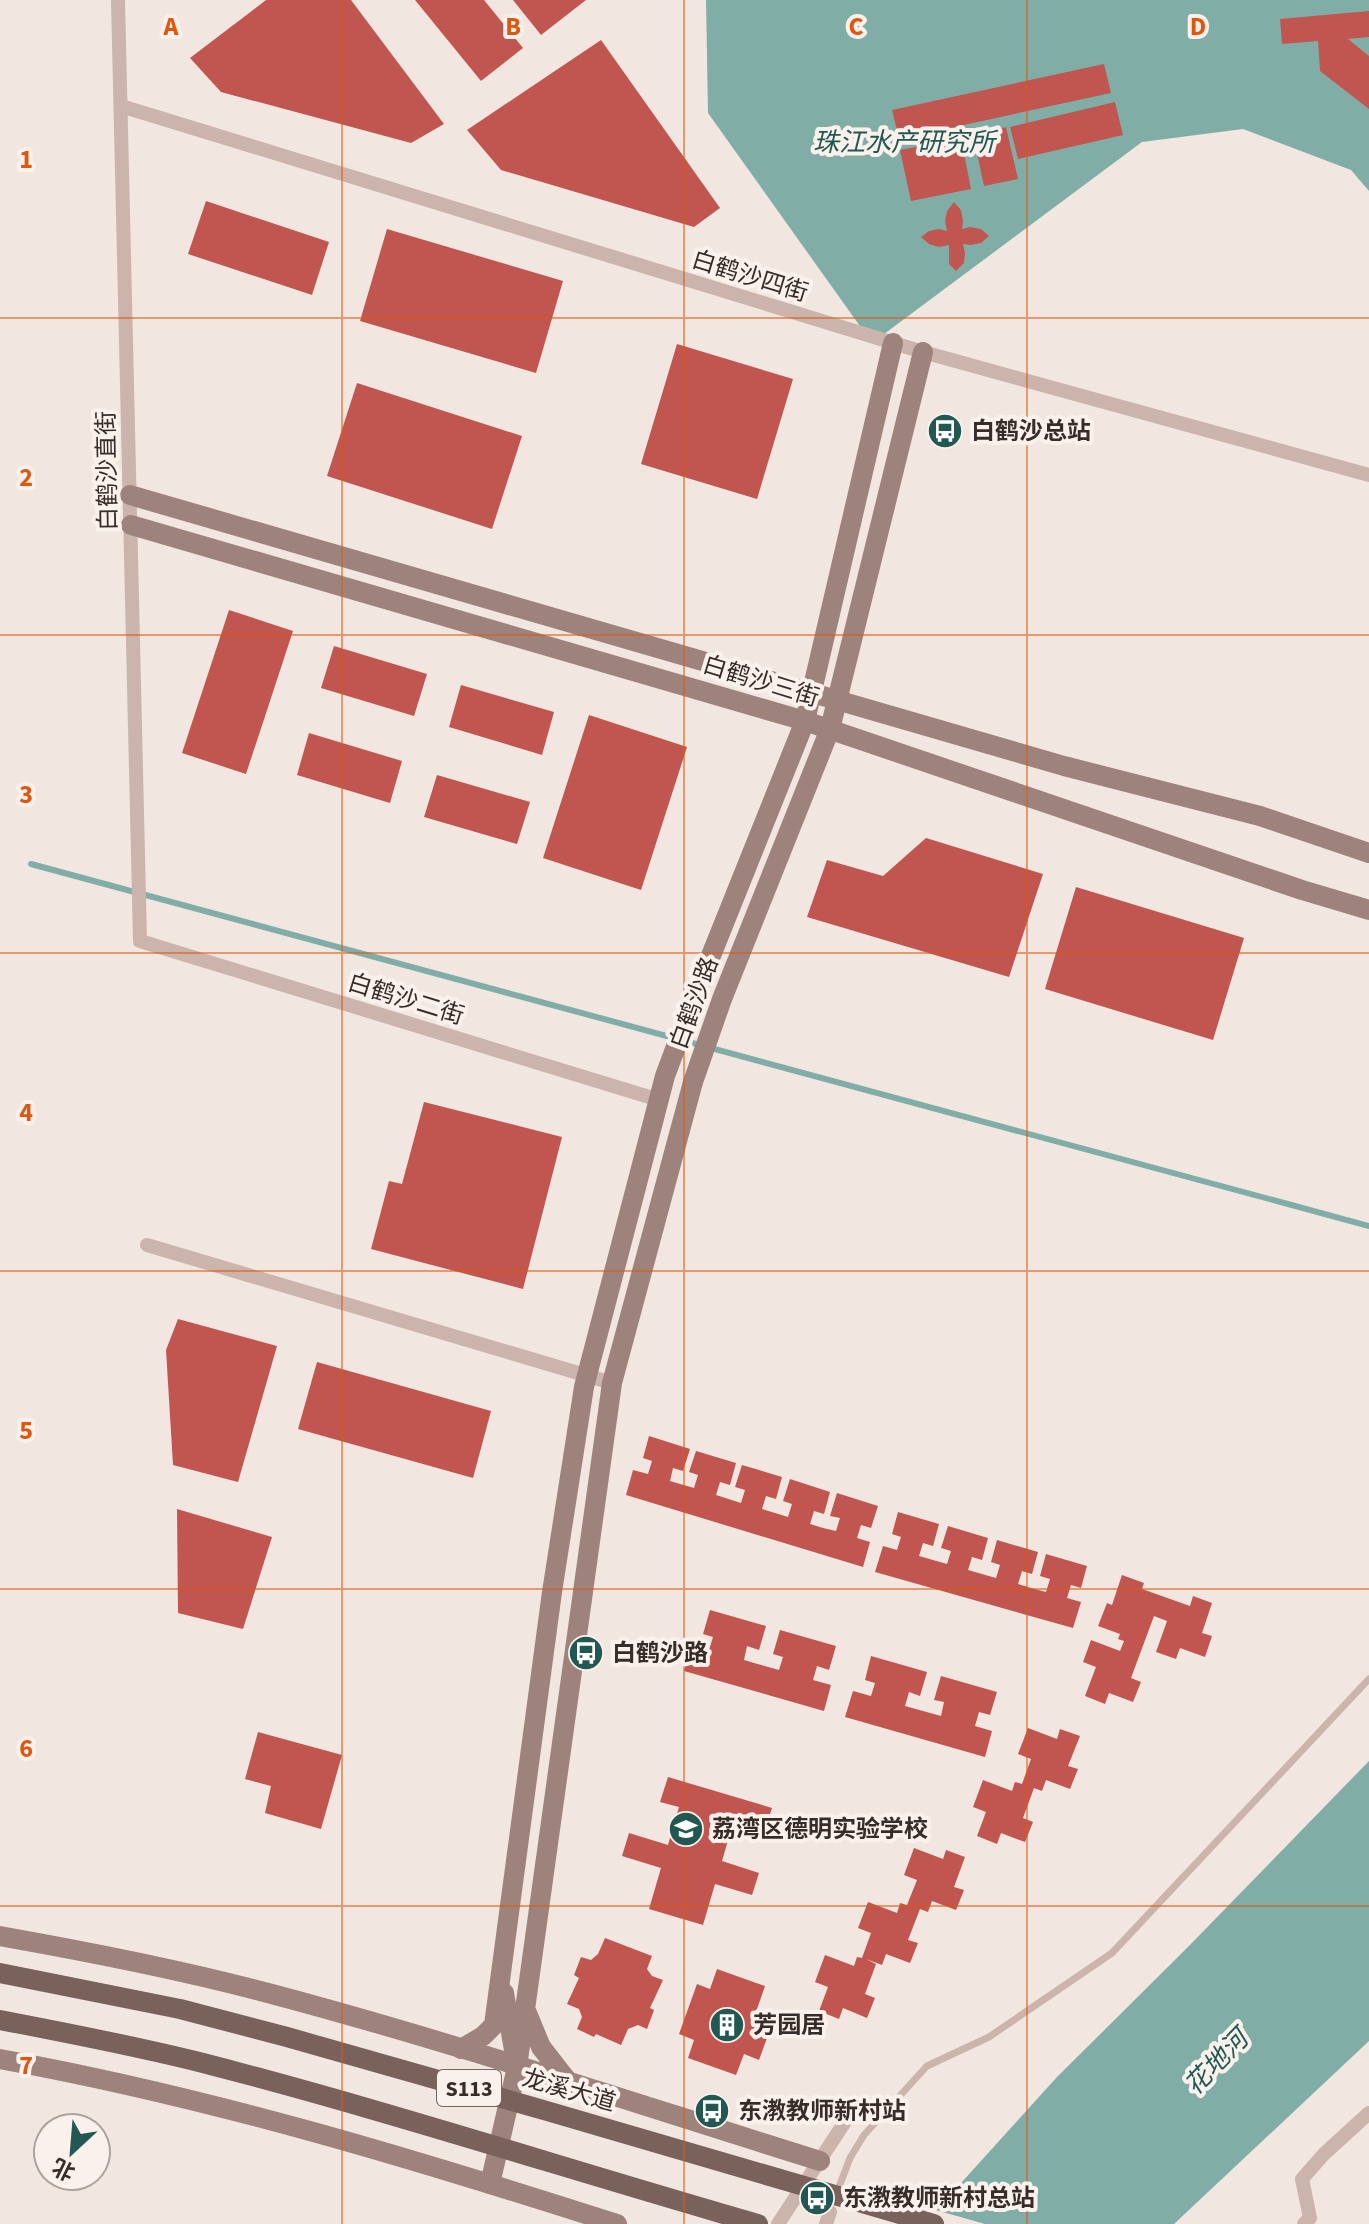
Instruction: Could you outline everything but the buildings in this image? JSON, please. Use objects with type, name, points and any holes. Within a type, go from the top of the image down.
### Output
[{"type":"main road","name":"龙溪大道","points":[[0,1973],[180,2009],[287,2037],[934,2224]]},
{"type":"main road","name":"S113","points":[[0,2020],[199,2062],[322,2094],[758,2224]]},
{"type":"street","name":"白鹤沙直街","points":[[118,0],[140,941]]},
{"type":"street","name":"白鹤沙四街","points":[[121,106],[923,352],[1369,475]]},
{"type":"street","name":"白鹤沙路","points":[[502,1978],[552,1592],[587,1375],[665,1076],[805,721],[893,343]]},
{"type":"street","name":"白鹤沙路","points":[[490,2184],[517,2067],[612,1383],[693,1082],[722,999],[830,729],[923,352]]},
{"type":"street","name":"白鹤沙三街","points":[[130,495],[1064,766],[1260,816],[1369,853]]},
{"type":"street","name":"白鹤沙三街","points":[[131,525],[805,721],[1369,910]]},
{"type":"street","name":"白鹤沙二街","points":[[140,941],[659,1100]]},
{"type":"street","points":[[147,1245],[612,1383]]},
{"type":"street","points":[[0,1936],[101,1954],[268,1993],[461,2049],[820,2161]]},
{"type":"street","points":[[461,2049],[483,2036],[494,2025],[502,1978]]},
{"type":"street","points":[[502,1978],[517,2067]]},
{"type":"street","points":[[525,2009],[541,2047],[569,2083]]},
{"type":"street","points":[[0,2059],[188,2098],[336,2138],[617,2224]]},
{"type":"street","points":[[778,2224],[856,2105]]},
{"type":"street","points":[[1304,2224],[1310,2218],[1302,2179],[1369,2113]]},
{"type":"lane","points":[[828,2218],[850,2158],[864,2135],[927,2066],[989,2037],[1112,1953],[1369,1679]]},
{"type":"water","name":"珠江水产研究所","points":[[706,0],[1369,0],[1369,191],[1351,170],[1243,129],[1142,142],[872,343],[708,113]]},
{"type":"water","name":"花地河","points":[[1369,1761],[1369,2041],[1174,2224],[924,2224],[1057,2077]]},
{"type":"pier","points":[[932,2209],[985,2224],[920,2224]]},
{"type":"waterway","points":[[31,864],[1369,1226]]},
{"type":"place","name":"白鹤沙总站","points":[[945,431]]},
{"type":"place","name":"白鹤沙路","points":[[586,1653]]},
{"type":"place","name":"荔湾区德明实验学校","points":[[686,1829]]},
{"type":"place","name":"芳园居","points":[[727,2025]]},
{"type":"place","name":"东漖教师新村站","points":[[712,2111]]},
{"type":"place","name":"东漖教师新村总站","points":[[817,2198]]}]
